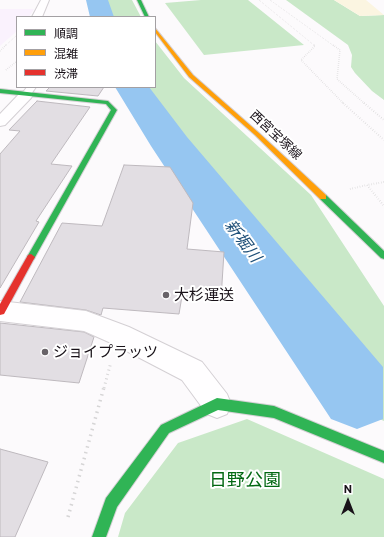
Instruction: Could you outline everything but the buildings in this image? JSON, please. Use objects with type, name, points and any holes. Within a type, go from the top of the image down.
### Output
[{"type":"main road","points":[[139,0],[147,16]]},
{"type":"main road","name":"西宮宝塚線","points":[[156,30],[191,76],[257,134],[384,256]]},
{"type":"main road","points":[[0,91],[29,91],[108,103],[114,110],[1,311]]},
{"type":"main road","points":[[99,537],[111,503],[165,430],[216,404],[274,412],[384,457]]},
{"type":"street","points":[[37,16],[45,0]]},
{"type":"street","points":[[0,122],[29,91]]},
{"type":"street","points":[[1,311],[86,321],[120,335],[192,371],[216,404]]},
{"type":"path","points":[[259,0],[315,46],[301,60],[327,88],[384,140]]},
{"type":"path","points":[[270,0],[340,50],[337,80],[384,120]]},
{"type":"path","points":[[0,51],[16,36]]},
{"type":"path","points":[[5,71],[16,62]]},
{"type":"path","points":[[352,189],[384,182]]},
{"type":"path","points":[[367,185],[384,206]]},
{"type":"path","points":[[67,522],[120,335]]},
{"type":"shaded area","points":[[0,9],[34,9],[30,16],[16,16],[16,32],[0,46]]},
{"type":"green space","points":[[102,0],[132,0],[140,16],[102,16]]},
{"type":"green space","points":[[201,0],[248,0],[304,45],[204,55],[165,3]]},
{"type":"green space","points":[[286,0],[334,0],[360,16],[384,15],[384,100],[372,91],[351,67],[352,55],[348,45]]},
{"type":"green space","points":[[156,42],[184,78],[311,195],[384,306],[384,421],[334,400],[120,88],[156,88]]},
{"type":"green space","name":"日野公園","points":[[247,419],[384,479],[384,537],[118,537],[125,513],[178,443]]},
{"type":"sand","points":[[334,0],[366,0],[384,15],[360,16]]},
{"type":"waterway","name":"新堀川","points":[[97,0],[102,16]]},
{"type":"waterway","name":"新堀川","points":[[133,88],[172,146],[357,393]]},
{"type":"traffic: fast","points":[[139,0],[147,16]]},
{"type":"traffic: fast","points":[[0,91],[108,103],[114,110],[31,257]]},
{"type":"traffic: fast","points":[[323,197],[384,256]]},
{"type":"traffic: fast","points":[[99,537],[111,503],[165,429],[217,404],[274,412],[384,457]]},
{"type":"traffic: slow","points":[[156,30],[191,76],[257,134],[323,197]]},
{"type":"traffic: jam","points":[[1,311],[31,257]]},
{"type":"place","name":"大杉運送","points":[[166,295]]},
{"type":"place","name":"ジョイプラッツ","points":[[45,352]]}]
